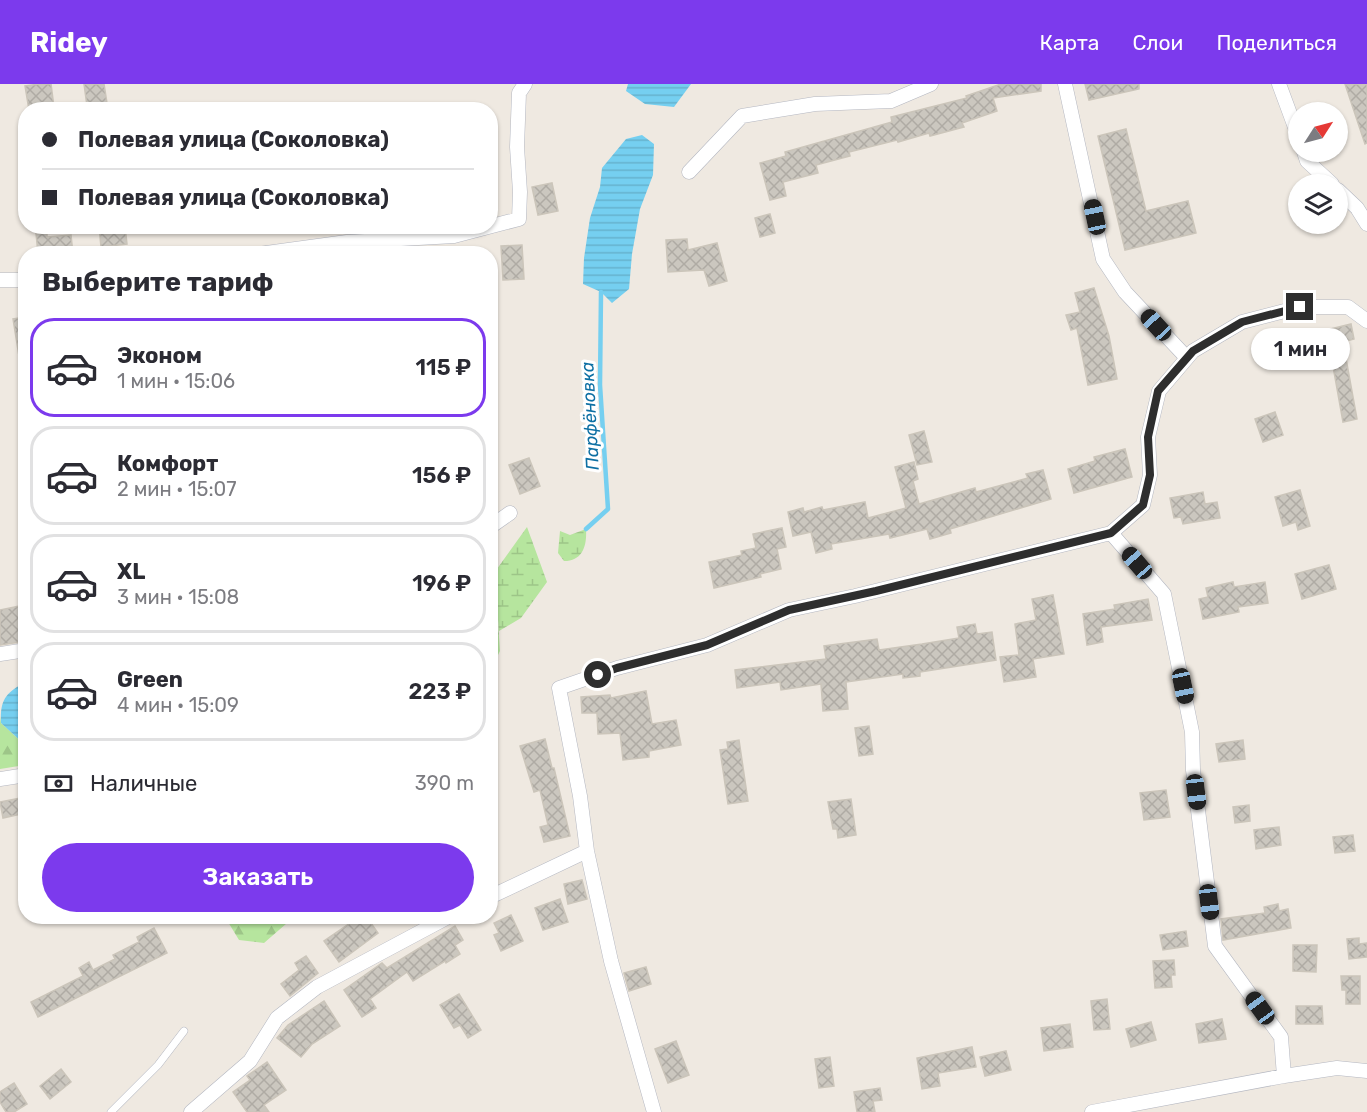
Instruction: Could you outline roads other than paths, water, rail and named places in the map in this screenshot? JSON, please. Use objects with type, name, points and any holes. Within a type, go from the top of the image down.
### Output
[{"type":"street","points":[[498,224],[519,219],[517,147],[519,93],[525,84]]},
{"type":"street","points":[[689,172],[742,116],[815,104],[891,101],[931,84]]},
{"type":"street","points":[[1065,84],[1103,259],[1125,292],[1187,358]]},
{"type":"street","points":[[1279,84],[1288,108]]},
{"type":"street","points":[[1308,162],[1321,174]]},
{"type":"street","points":[[1348,199],[1357,208],[1367,224]]},
{"type":"street","points":[[318,246],[462,234]]},
{"type":"street","points":[[0,280],[18,280]]},
{"type":"street","points":[[654,1112],[611,961],[587,851],[580,796],[559,688],[617,668],[707,645],[789,610],[866,594],[1111,533],[1143,505],[1150,475],[1148,437],[1158,391],[1193,351],[1242,322],[1300,307],[1348,307],[1367,321]]},
{"type":"street","points":[[498,521],[510,513]]},
{"type":"street","points":[[1111,533],[1164,594],[1192,732],[1193,770],[1215,946],[1281,1037],[1284,1076]]},
{"type":"street","points":[[0,654],[18,651]]},
{"type":"street","points":[[0,779],[18,776]]},
{"type":"street","points":[[498,893],[587,851]]},
{"type":"street","points":[[191,1112],[250,1061],[277,1018],[317,987],[435,924]]},
{"type":"street","points":[[1092,1112],[1337,1068],[1367,1071]]},
{"type":"lane","points":[[111,1112],[158,1065],[184,1031]]},
{"type":"water","points":[[628,84],[691,84],[674,107],[645,104],[626,91]]},
{"type":"water","points":[[642,135],[654,144],[653,175],[640,209],[629,289],[612,303],[601,292],[583,284],[590,218],[600,187],[602,168],[626,139]]},
{"type":"water","points":[[18,687],[18,739],[1,723],[3,702]]},
{"type":"waterway","name":"Парфёновка","points":[[586,529],[608,509],[600,385],[601,292]]}]
